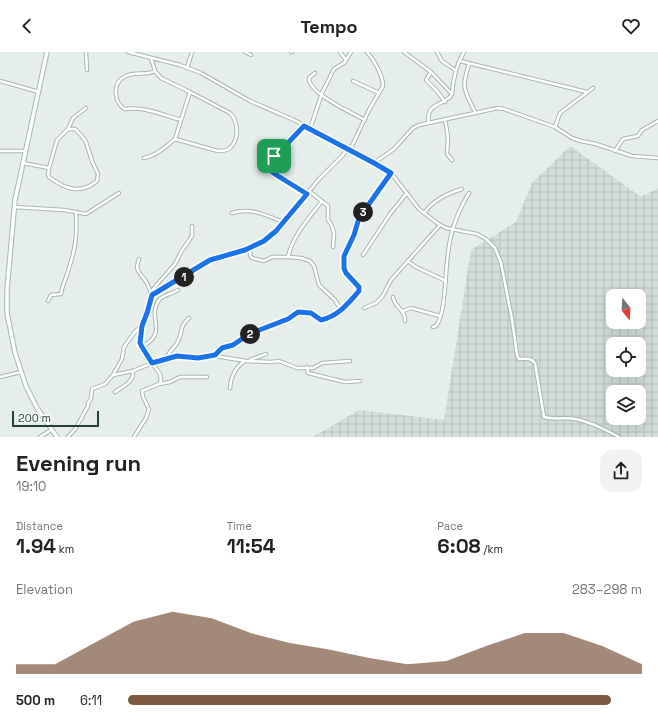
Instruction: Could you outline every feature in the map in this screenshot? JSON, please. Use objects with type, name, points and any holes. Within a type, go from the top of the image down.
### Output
[{"type":"street","points":[[47,52],[22,163],[14,208],[7,290],[7,313],[13,344],[21,372],[32,399],[57,437]]},
{"type":"street","points":[[86,52],[87,70]]},
{"type":"street","points":[[128,52],[151,57],[201,73],[250,101],[349,149],[391,173],[430,219],[440,225],[454,230],[467,231],[482,236],[496,248],[502,267],[517,355],[519,358],[532,359],[535,363],[544,417],[556,419],[575,418],[608,430],[619,437]]},
{"type":"street","points":[[187,68],[192,52]]},
{"type":"street","points":[[245,52],[250,55]]},
{"type":"street","points":[[340,52],[346,60]]},
{"type":"street","points":[[310,129],[322,95],[334,69],[344,63],[351,52]]},
{"type":"street","points":[[151,294],[210,260],[251,247],[268,238],[309,191],[349,149],[383,86],[383,81],[374,61],[367,52]]},
{"type":"street","points":[[404,52],[431,72],[452,94]]},
{"type":"street","points":[[437,52],[442,61],[455,70]]},
{"type":"street","points":[[428,123],[430,111],[450,98],[452,94],[452,80],[455,70],[464,52]]},
{"type":"street","points":[[151,57],[155,71],[161,78],[230,113],[234,117],[237,130],[235,139],[230,148],[225,151],[218,151],[175,139]]},
{"type":"street","points":[[460,61],[587,92]]},
{"type":"street","points":[[469,64],[464,83],[466,94],[475,112]]},
{"type":"street","points":[[155,71],[151,73],[123,77],[117,84],[116,91],[120,106],[125,109],[140,109],[181,120]]},
{"type":"street","points":[[431,72],[426,80],[445,102]]},
{"type":"street","points":[[315,73],[309,78],[309,83],[322,95],[364,120]]},
{"type":"street","points":[[0,81],[39,92]]},
{"type":"street","points":[[353,81],[379,93]]},
{"type":"street","points":[[555,127],[560,113],[593,88]]},
{"type":"street","points":[[144,158],[151,157],[156,154],[175,139],[190,92]]},
{"type":"street","points":[[68,129],[75,130],[85,140],[98,174],[97,181],[86,189],[80,190],[66,188],[48,175],[48,168],[59,136],[68,129],[73,118],[86,108]]},
{"type":"street","points":[[374,163],[398,146],[413,128],[428,123],[493,108],[504,108],[555,127],[572,138],[637,158],[658,158]]},
{"type":"street","points":[[445,119],[448,134],[447,154],[452,160]]},
{"type":"street","points":[[614,151],[623,140],[638,136],[642,130],[658,121]]},
{"type":"street","points":[[304,126],[265,167],[307,194]]},
{"type":"street","points":[[0,151],[25,151]]},
{"type":"street","points":[[22,163],[48,168]]},
{"type":"street","points":[[215,355],[222,348],[233,345],[249,334],[288,319],[298,312],[311,313],[321,320],[334,315],[341,310],[360,289],[346,273],[344,268],[344,256],[354,235],[359,218],[391,173]]},
{"type":"street","points":[[424,212],[445,194],[462,189]]},
{"type":"street","points":[[309,191],[322,201],[328,208],[328,220],[334,233],[333,247]]},
{"type":"street","points":[[14,208],[68,210],[86,214],[118,193]]},
{"type":"street","points":[[363,255],[390,214],[407,193]]},
{"type":"street","points":[[433,327],[438,323],[440,316],[446,281],[448,254],[459,210],[469,193]]},
{"type":"street","points":[[288,257],[290,248],[298,234],[322,201]]},
{"type":"street","points":[[232,213],[242,211],[256,212],[283,222]]},
{"type":"street","points":[[48,301],[51,295],[61,294],[70,266],[77,238],[76,212]]},
{"type":"street","points":[[364,308],[376,303],[382,297],[391,280],[409,262],[440,225]]},
{"type":"street","points":[[159,384],[161,381],[160,374],[140,343],[142,326],[147,313],[151,294],[175,264],[192,236],[192,226]]},
{"type":"street","points":[[251,247],[250,255],[256,260],[264,261],[272,257],[288,257],[310,261],[314,266],[319,284],[335,300],[341,310]]},
{"type":"street","points":[[139,259],[137,269],[147,284],[151,294]]},
{"type":"street","points":[[409,262],[416,267],[446,281]]},
{"type":"street","points":[[142,347],[153,340],[156,334],[155,310],[158,301],[162,296],[172,294],[178,290]]},
{"type":"street","points":[[393,297],[394,302],[403,311],[406,317],[405,321]]},
{"type":"street","points":[[403,311],[411,308],[440,316]]},
{"type":"street","points":[[167,359],[169,352],[174,349],[178,342],[182,326],[189,318]]},
{"type":"street","points":[[68,437],[76,428],[88,406],[91,399],[92,389],[105,384],[113,375],[122,359],[124,347],[134,333],[142,326]]},
{"type":"street","points":[[230,388],[234,373],[243,362],[266,354]]},
{"type":"street","points":[[113,375],[133,371],[152,363],[177,356],[198,358],[215,355],[246,361],[279,361],[297,368],[313,368],[322,362],[350,361]]},
{"type":"street","points":[[307,367],[308,373],[334,380],[345,382],[360,381]]},
{"type":"street","points":[[115,392],[132,379],[134,375],[133,371]]},
{"type":"street","points":[[0,377],[21,372]]},
{"type":"street","points":[[134,437],[146,418],[149,409],[143,397],[142,391],[159,384],[170,382],[180,377],[207,377]]},
{"type":"street","points":[[40,437],[51,430]]},
{"type":"shaded area","points":[[570,146],[641,197],[658,188],[658,437],[313,437],[359,410],[444,420],[471,250],[516,222],[532,183]]},
{"type":"route","points":[[304,126],[391,173],[359,218],[354,235],[344,256],[344,268],[346,273],[359,287],[359,291],[343,309],[326,319],[321,320],[315,315],[307,312],[298,312],[288,319],[249,334],[233,345],[222,348],[215,355],[198,358],[177,356],[152,363],[140,343],[142,326],[152,295],[210,260],[245,250],[264,241],[276,231],[307,194],[265,167],[265,165],[274,156],[304,126]]}]
